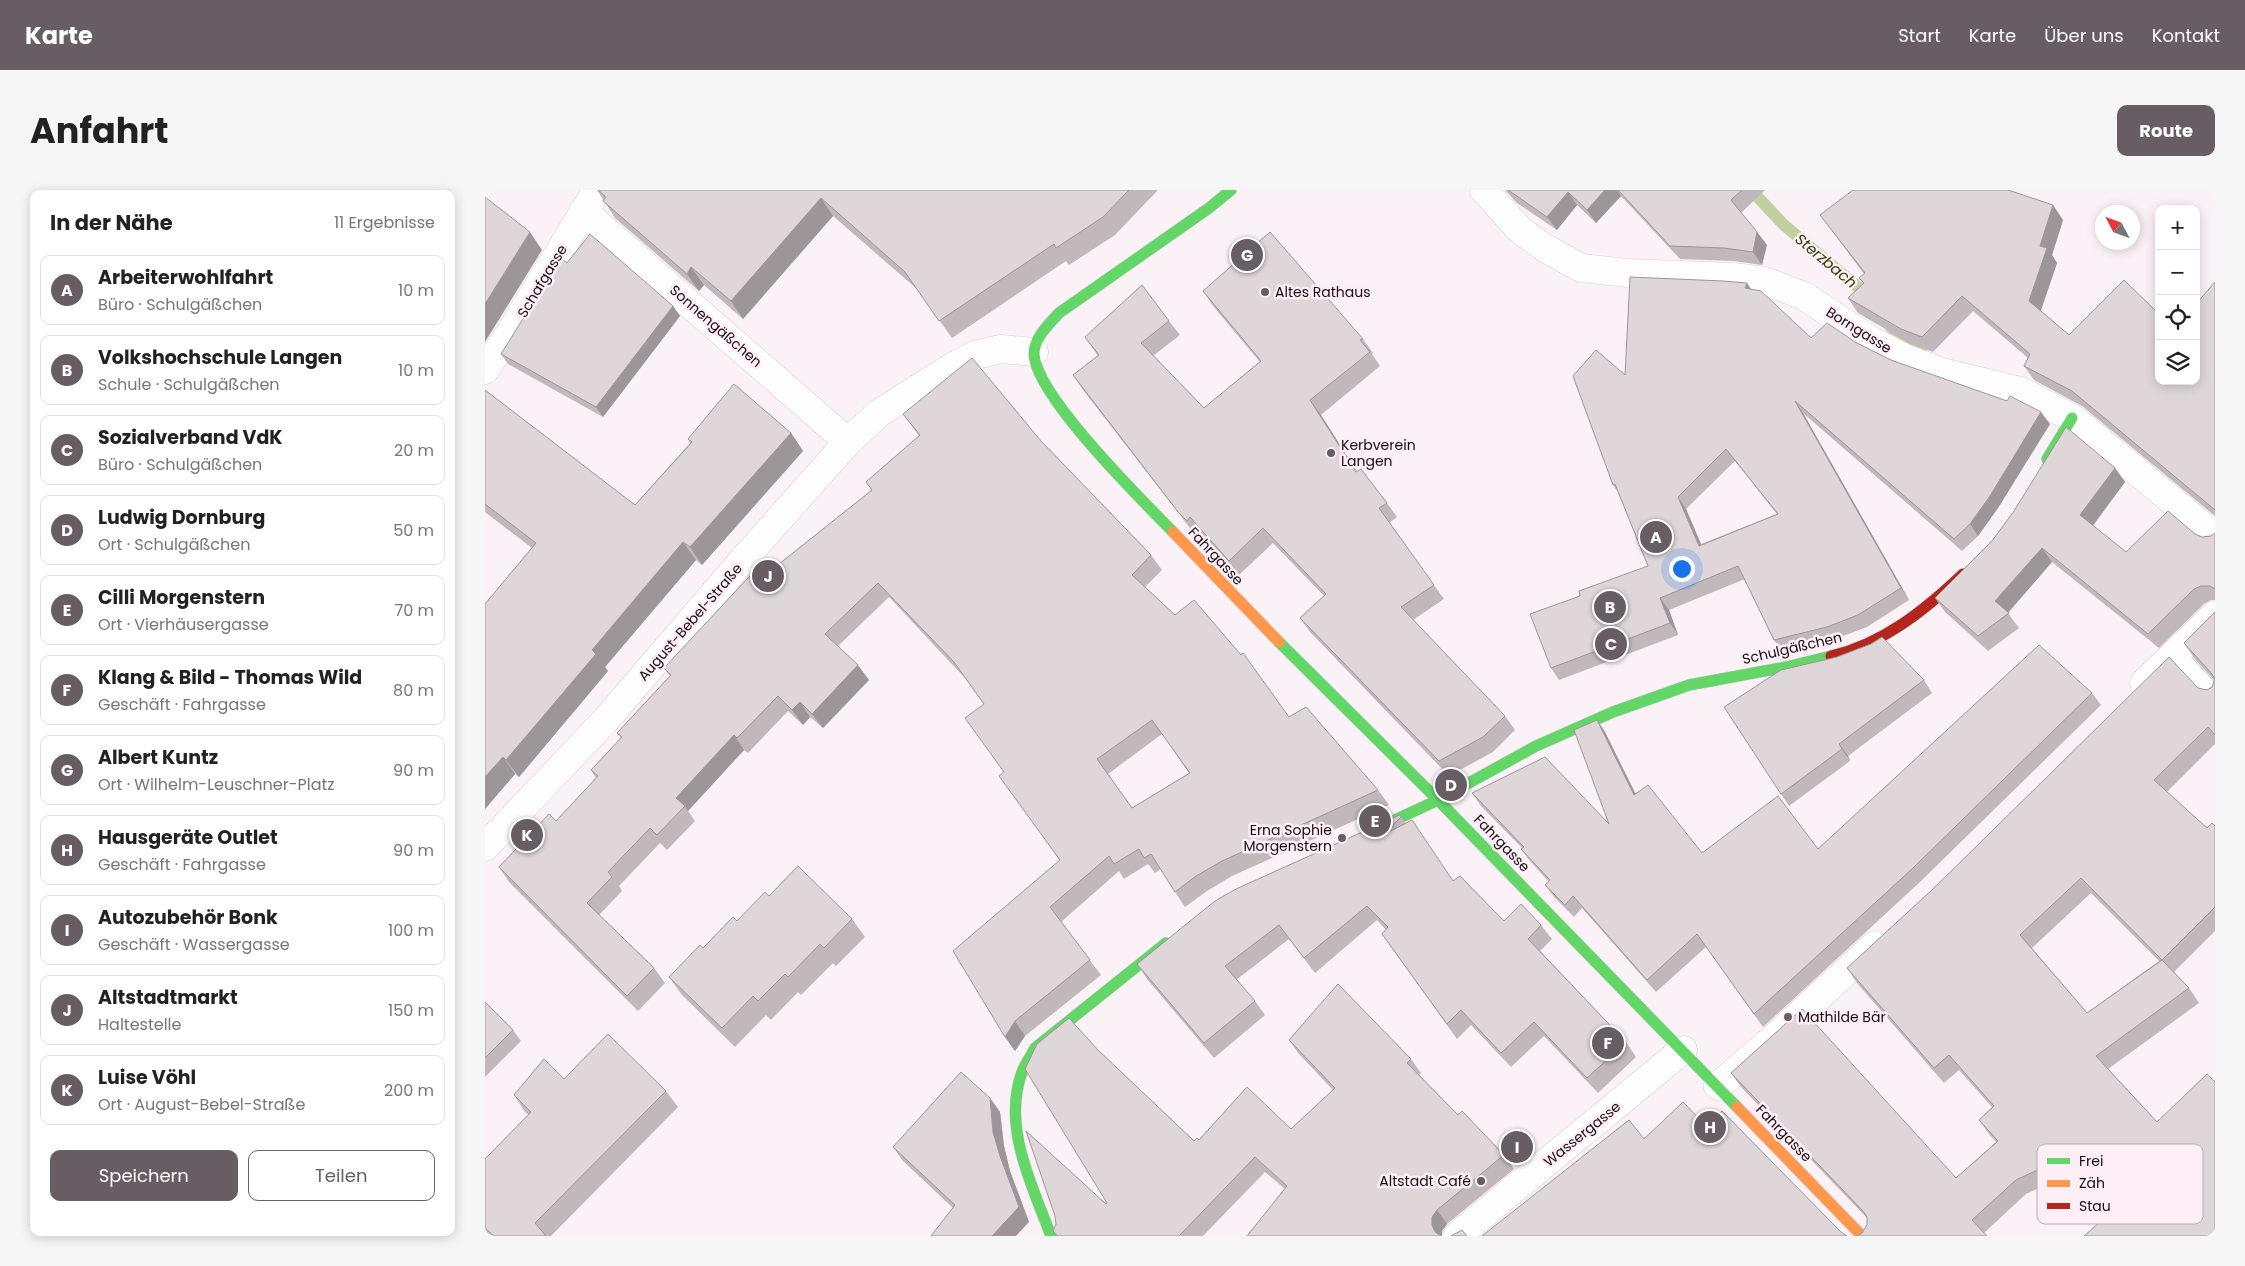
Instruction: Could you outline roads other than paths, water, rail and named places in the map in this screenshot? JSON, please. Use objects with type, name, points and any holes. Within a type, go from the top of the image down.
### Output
[{"type":"main road","points":[[1035,352],[1043,330],[1059,313],[1209,208],[1231,190]]},
{"type":"main road","name":"Fahrgasse","points":[[1035,352],[1036,367],[1047,390],[1096,451],[1229,592],[1438,800],[1862,1236]]},
{"type":"main road","points":[[2040,469],[2072,418]]},
{"type":"main road","name":"Schulgäßchen","points":[[1354,839],[1438,800],[1536,746],[1566,732],[1680,688],[1717,678],[1786,667],[1840,654],[1874,641],[1930,605],[1969,568]]},
{"type":"main road","points":[[1051,1236],[1017,1142],[1015,1114],[1018,1083],[1035,1048],[1174,936]]},
{"type":"street","name":"Borngasse","points":[[1484,190],[1520,230],[1553,254],[1581,268],[1627,273],[1699,275],[1765,281],[1804,296],[1871,340],[1905,358],[1942,372],[2021,391],[2072,418],[2215,536]]},
{"type":"street","name":"Schafgasse","points":[[485,370],[511,333],[590,200]]},
{"type":"street","name":"Sonnengäßchen","points":[[590,200],[848,442]]},
{"type":"street","name":"August-Bebel-Straße","points":[[485,847],[604,722],[741,562],[848,442],[879,413],[952,367],[975,355],[1001,349],[1035,352]]},
{"type":"street","points":[[2129,698],[2215,615]]},
{"type":"street","points":[[1718,1086],[1774,1038],[1896,925]]},
{"type":"street","name":"Wassergasse","points":[[1457,1236],[1683,1050]]},
{"type":"lane","points":[[2175,652],[2215,695]]},
{"type":"waterway","name":"Sterzbach","points":[[1751,190],[1784,225],[1860,289],[1869,302]]},
{"type":"waterway","name":"Sterzbach","points":[[1890,326],[1908,344],[1921,352]]},
{"type":"place","name":"Albert Kuntz","points":[[1247,255]]},
{"type":"place","name":"Altes Rathaus","points":[[1265,292]]},
{"type":"place","name":"Kerbverein Langen","points":[[1331,453]]},
{"type":"place","name":"Arbeiterwohlfahrt","points":[[1656,537]]},
{"type":"place","name":"Altstadtmarkt","points":[[768,576]]},
{"type":"place","name":"Volkshochschule Langen","points":[[1610,607]]},
{"type":"place","name":"Sozialverband VdK","points":[[1611,644]]},
{"type":"place","name":"Ludwig Dornburg","points":[[1451,785]]},
{"type":"place","name":"Cilli Morgenstern","points":[[1375,821]]},
{"type":"place","name":"Luise Vöhl","points":[[527,835]]},
{"type":"place","name":"Erna Sophie Morgenstern","points":[[1342,838]]},
{"type":"place","name":"Mathilde Bär","points":[[1788,1017]]},
{"type":"place","name":"Klang & Bild - Thomas Wild","points":[[1608,1043]]},
{"type":"place","name":"Hausgeräte Outlet","points":[[1710,1127]]},
{"type":"place","name":"Autozubehör Bonk","points":[[1517,1147]]},
{"type":"place","name":"Altstadt Café","points":[[1481,1181]]}]
